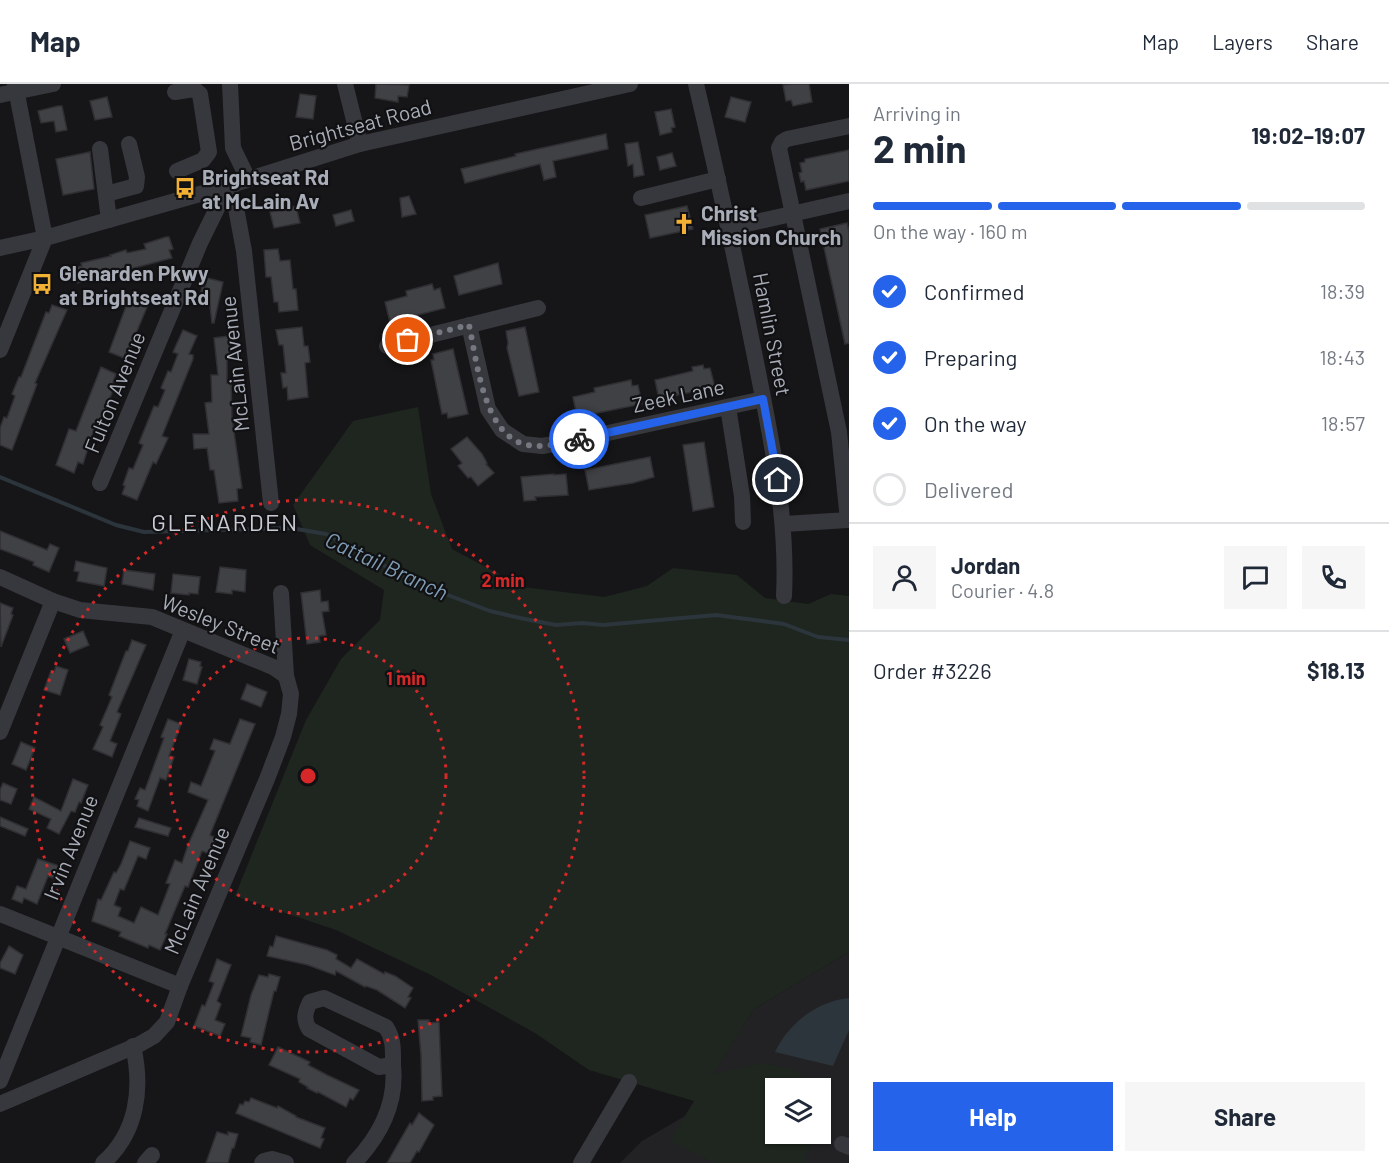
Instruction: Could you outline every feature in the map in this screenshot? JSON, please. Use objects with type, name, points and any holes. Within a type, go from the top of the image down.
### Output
[{"type":"street","points":[[0,350],[45,238],[11,90],[53,84]]},
{"type":"street","points":[[230,84],[232,148],[248,179]]},
{"type":"street","points":[[345,84],[360,144]]},
{"type":"street","name":"Brightseat Road","points":[[0,248],[45,238],[228,186],[360,144],[630,84]]},
{"type":"street","name":"Hamlin Street","points":[[696,84],[729,228],[763,399],[784,524],[786,564],[784,597]]},
{"type":"street","points":[[175,92],[195,89],[200,94],[209,152],[203,160],[177,171]]},
{"type":"street","points":[[204,118],[230,114]]},
{"type":"street","points":[[784,524],[848,520],[842,413],[778,148],[782,142],[849,126]]},
{"type":"street","points":[[106,194],[136,186],[137,177],[129,144]]},
{"type":"street","points":[[100,148],[109,220]]},
{"type":"street","points":[[642,198],[718,178]]},
{"type":"street","name":"Fulton Avenue","points":[[100,483],[200,243],[228,186]]},
{"type":"street","name":"McLain Avenue","points":[[228,186],[241,231],[271,503]]},
{"type":"street","points":[[122,189],[129,214]]},
{"type":"street","points":[[729,228],[849,201]]},
{"type":"street","points":[[387,346],[538,308]]},
{"type":"street","name":"Zeek Lane","points":[[469,325],[488,409],[502,430],[523,444],[542,446],[567,442],[763,399]]},
{"type":"street","points":[[728,407],[742,496],[743,522]]},
{"type":"street","name":"Wesley Street","points":[[0,577],[53,601],[90,612],[143,615],[273,667],[286,676]]},
{"type":"street","name":"McLain Avenue","points":[[0,1104],[154,1036],[167,1022],[279,749],[291,703],[290,684],[286,676],[281,593]]},
{"type":"street","points":[[0,732],[53,601]]},
{"type":"street","name":"Irvin Avenue","points":[[0,1081],[183,630]]},
{"type":"street","points":[[0,914],[180,986]]},
{"type":"street","points":[[354,1163],[375,1136],[390,1106],[394,1084],[393,1047],[390,1034],[382,1024],[324,998],[310,1002],[305,1016],[309,1029],[379,1067],[393,1065]]},
{"type":"street","points":[[103,1163],[123,1140],[136,1103],[139,1076],[133,1046]]},
{"type":"street","points":[[581,1163],[629,1082]]},
{"type":"street","points":[[262,1163],[272,1159],[286,1163]]},
{"type":"shaded area","points":[[418,407],[431,494],[452,549],[523,587],[604,597],[647,586],[673,568],[737,575],[765,598],[808,604],[831,594],[849,596],[849,952],[754,1009],[713,1074],[763,1063],[792,1069],[806,1078],[765,1078],[765,1144],[811,1144],[803,1163],[715,1163],[670,1141],[694,1101],[589,1070],[535,1033],[431,975],[336,930],[235,896],[306,720],[341,659],[380,620],[384,590],[310,545],[293,505],[353,421]]},
{"type":"shaded area","points":[[849,952],[849,1163],[620,1163],[642,1141],[685,1116],[754,1009]]},
{"type":"shaded area","points":[[849,998],[849,1030],[833,1066],[775,1052],[788,1032],[805,1016],[826,1004]]},
{"type":"building","points":[[376,84],[409,85],[407,97],[398,96],[398,102],[375,98]]},
{"type":"building","points":[[809,84],[812,102],[793,106],[791,100],[786,101],[783,85]]},
{"type":"building","points":[[300,94],[316,96],[313,119],[296,117]]},
{"type":"building","points":[[107,97],[112,117],[95,120],[90,101]]},
{"type":"building","points":[[731,97],[751,102],[745,122],[725,117]]},
{"type":"building","points":[[62,106],[67,130],[56,132],[54,121],[41,123],[38,111]]},
{"type":"building","points":[[671,109],[675,127],[671,128],[672,132],[660,135],[655,112]]},
{"type":"building","points":[[606,134],[608,149],[553,161],[556,177],[544,180],[540,164],[465,183],[461,169],[516,156],[515,154]]},
{"type":"building","points":[[638,142],[644,175],[634,177],[633,164],[628,166],[625,144]]},
{"type":"building","points":[[849,150],[849,181],[806,190],[799,173],[802,172],[800,163],[805,162],[805,159]]},
{"type":"building","points":[[90,152],[94,189],[63,195],[56,159]]},
{"type":"building","points":[[672,153],[676,166],[660,170],[657,157]]},
{"type":"building","points":[[409,196],[416,214],[402,217],[400,198]]},
{"type":"building","points":[[296,206],[300,223],[274,228],[270,212]]},
{"type":"building","points":[[687,206],[693,229],[650,238],[645,215]]},
{"type":"building","points":[[351,210],[354,221],[336,226],[333,215]]},
{"type":"building","points":[[847,223],[849,232],[849,343],[845,344],[820,229]]},
{"type":"building","points":[[169,237],[173,249],[169,250],[172,258],[77,283],[74,268],[82,266],[81,263],[126,250],[127,253],[146,249],[144,244]]},
{"type":"building","points":[[278,249],[280,261],[290,260],[298,310],[279,312],[278,302],[274,302],[271,277],[266,277],[264,250]]},
{"type":"building","points":[[498,263],[502,284],[459,295],[454,276]]},
{"type":"building","points":[[207,278],[223,282],[214,323],[212,323],[210,306],[198,304]]},
{"type":"building","points":[[432,284],[434,290],[440,288],[445,308],[390,322],[385,302],[407,296],[406,291]]},
{"type":"building","points":[[131,293],[150,300],[132,338],[135,339],[130,351],[127,349],[124,358],[109,352]]},
{"type":"building","points":[[52,305],[67,310],[35,383],[37,384],[12,450],[0,445],[0,428],[4,417],[7,418],[15,396],[12,394],[21,377],[46,312],[49,313]]},
{"type":"building","points":[[302,327],[304,346],[308,346],[310,362],[305,363],[308,397],[288,400],[287,387],[283,388],[281,373],[286,373],[283,345],[279,345],[276,330]]},
{"type":"building","points":[[525,327],[539,392],[519,396],[507,348],[506,331]]},
{"type":"building","points":[[183,330],[197,336],[189,354],[193,355],[193,359],[162,436],[168,438],[156,464],[153,462],[137,500],[122,494],[125,486],[123,485],[129,468],[133,469],[143,445],[139,443],[154,406],[158,407],[165,390],[161,388],[178,354],[173,352]]},
{"type":"building","points":[[228,336],[231,359],[227,359],[227,383],[231,382],[232,418],[242,488],[237,489],[238,501],[219,503],[214,470],[210,470],[207,448],[194,449],[193,434],[209,434],[205,403],[212,402],[211,375],[218,375],[214,338]]},
{"type":"building","points":[[453,349],[468,414],[448,418],[447,413],[442,414],[431,360],[434,360],[433,354]]},
{"type":"building","points":[[703,365],[704,369],[710,368],[715,387],[659,399],[655,380],[693,371],[692,367]]},
{"type":"building","points":[[101,367],[116,374],[113,382],[116,383],[97,430],[94,429],[83,464],[78,462],[74,473],[56,465],[69,429],[76,431]]},
{"type":"building","points":[[631,380],[632,386],[638,385],[642,404],[577,417],[573,397],[595,392],[594,388]]},
{"type":"building","points":[[467,437],[482,454],[486,464],[494,473],[478,486],[458,466],[462,463],[451,449]]},
{"type":"building","points":[[704,442],[714,507],[693,511],[683,445]]},
{"type":"building","points":[[650,457],[654,477],[589,490],[585,470]]},
{"type":"building","points":[[566,474],[568,495],[535,497],[536,500],[524,501],[521,477]]},
{"type":"building","points":[[0,531],[47,550],[50,544],[59,548],[49,572],[33,565],[34,562],[0,549]]},
{"type":"building","points":[[76,561],[107,568],[104,586],[77,581],[79,572],[74,571]]},
{"type":"building","points":[[220,567],[246,570],[245,592],[232,590],[232,594],[216,592]]},
{"type":"building","points":[[124,570],[155,574],[153,590],[122,584]]},
{"type":"building","points":[[173,574],[200,577],[198,594],[171,593]]},
{"type":"building","points":[[320,590],[321,602],[328,601],[329,611],[322,612],[326,635],[319,636],[320,642],[307,644],[301,593]]},
{"type":"building","points":[[0,603],[13,608],[11,614],[13,615],[1,647]]},
{"type":"building","points":[[83,631],[89,645],[70,653],[64,639]]},
{"type":"building","points":[[132,640],[146,645],[117,712],[121,714],[110,741],[117,744],[112,757],[93,749],[103,727],[100,725],[112,697],[109,695]]},
{"type":"building","points":[[189,659],[201,662],[202,667],[197,684],[183,680]]},
{"type":"building","points":[[56,666],[68,670],[60,695],[44,690],[51,671],[54,672]]},
{"type":"building","points":[[247,684],[267,692],[261,707],[241,699]]},
{"type":"building","points":[[168,719],[181,724],[169,756],[174,757],[166,780],[160,778],[148,811],[137,806],[139,800],[135,799],[140,788],[145,790],[164,738],[161,737]]},
{"type":"building","points":[[240,719],[255,724],[210,835],[216,838],[210,854],[202,851],[188,887],[185,886],[160,950],[149,945],[148,948],[119,936],[121,932],[92,921],[98,899],[101,900],[114,872],[116,873],[121,864],[130,841],[150,848],[146,859],[138,856],[124,890],[120,889],[114,905],[121,908],[118,916],[134,923],[141,907],[158,915],[170,884],[166,883],[175,860],[182,863],[208,800],[188,792],[191,782],[201,786],[215,751],[210,749],[214,739],[230,744]]},
{"type":"building","points":[[21,742],[35,748],[26,770],[12,764]]},
{"type":"building","points":[[73,779],[88,785],[81,803],[79,802],[75,812],[71,811],[59,834],[47,828],[51,819],[29,809],[34,797],[61,811]]},
{"type":"building","points":[[3,783],[17,789],[11,804],[0,800]]},
{"type":"building","points":[[0,817],[28,829],[25,836],[0,826]]},
{"type":"building","points":[[139,818],[171,828],[168,836],[135,827]]},
{"type":"building","points":[[38,859],[59,866],[57,870],[61,871],[58,880],[48,876],[37,904],[24,898],[22,903],[12,899],[17,886],[26,889]]},
{"type":"building","points":[[276,936],[327,950],[337,955],[336,959],[351,968],[357,959],[384,974],[385,972],[395,976],[413,988],[408,997],[411,998],[405,1008],[377,990],[365,987],[336,971],[335,975],[308,965],[267,956]]},
{"type":"building","points":[[9,946],[23,955],[15,974],[0,968],[0,963]]},
{"type":"building","points":[[217,959],[231,965],[217,1001],[221,1004],[215,1020],[225,1024],[220,1036],[194,1026],[214,983],[209,981]]},
{"type":"building","points":[[269,974],[280,977],[276,991],[274,991],[261,1045],[250,1042],[251,1038],[241,1036],[251,995],[259,975],[268,977]]},
{"type":"building","points":[[418,1020],[429,1020],[429,1023],[439,1022],[442,1096],[433,1097],[433,1100],[422,1101]]},
{"type":"building","points":[[278,1047],[310,1062],[308,1065],[359,1090],[353,1100],[350,1098],[346,1107],[307,1088],[299,1082],[300,1079],[269,1065]]},
{"type":"building","points":[[251,1098],[277,1108],[278,1106],[296,1117],[325,1128],[320,1148],[236,1113],[240,1104],[243,1105],[245,1101],[249,1102]]},
{"type":"building","points":[[419,1113],[434,1125],[419,1152],[417,1151],[410,1163],[387,1163],[410,1123],[412,1125]]},
{"type":"building","points":[[217,1132],[228,1135],[228,1132],[238,1134],[234,1148],[232,1148],[228,1163],[206,1163]]},
{"type":"waterway","name":"Cattail Branch","points":[[0,477],[116,525],[144,532],[291,528],[326,534],[416,583],[490,611],[556,625],[582,623],[603,625],[716,615],[784,624],[818,637],[849,640]]},
{"type":"way so far","points":[[408,340],[469,325],[488,409],[502,430],[523,444],[542,446],[579,439]]},
{"type":"place","name":"Brightseat Rd at McLain Av","points":[[185,188]]},
{"type":"place","name":"Christ Mission Church","points":[[684,224]]},
{"type":"place","name":"Glenarden Pkwy at Brightseat Rd","points":[[42,284]]},
{"type":"district","name":"GLENARDEN","points":[[225,521]]},
{"type":"route","points":[[579,439],[763,399],[778,480]]}]
